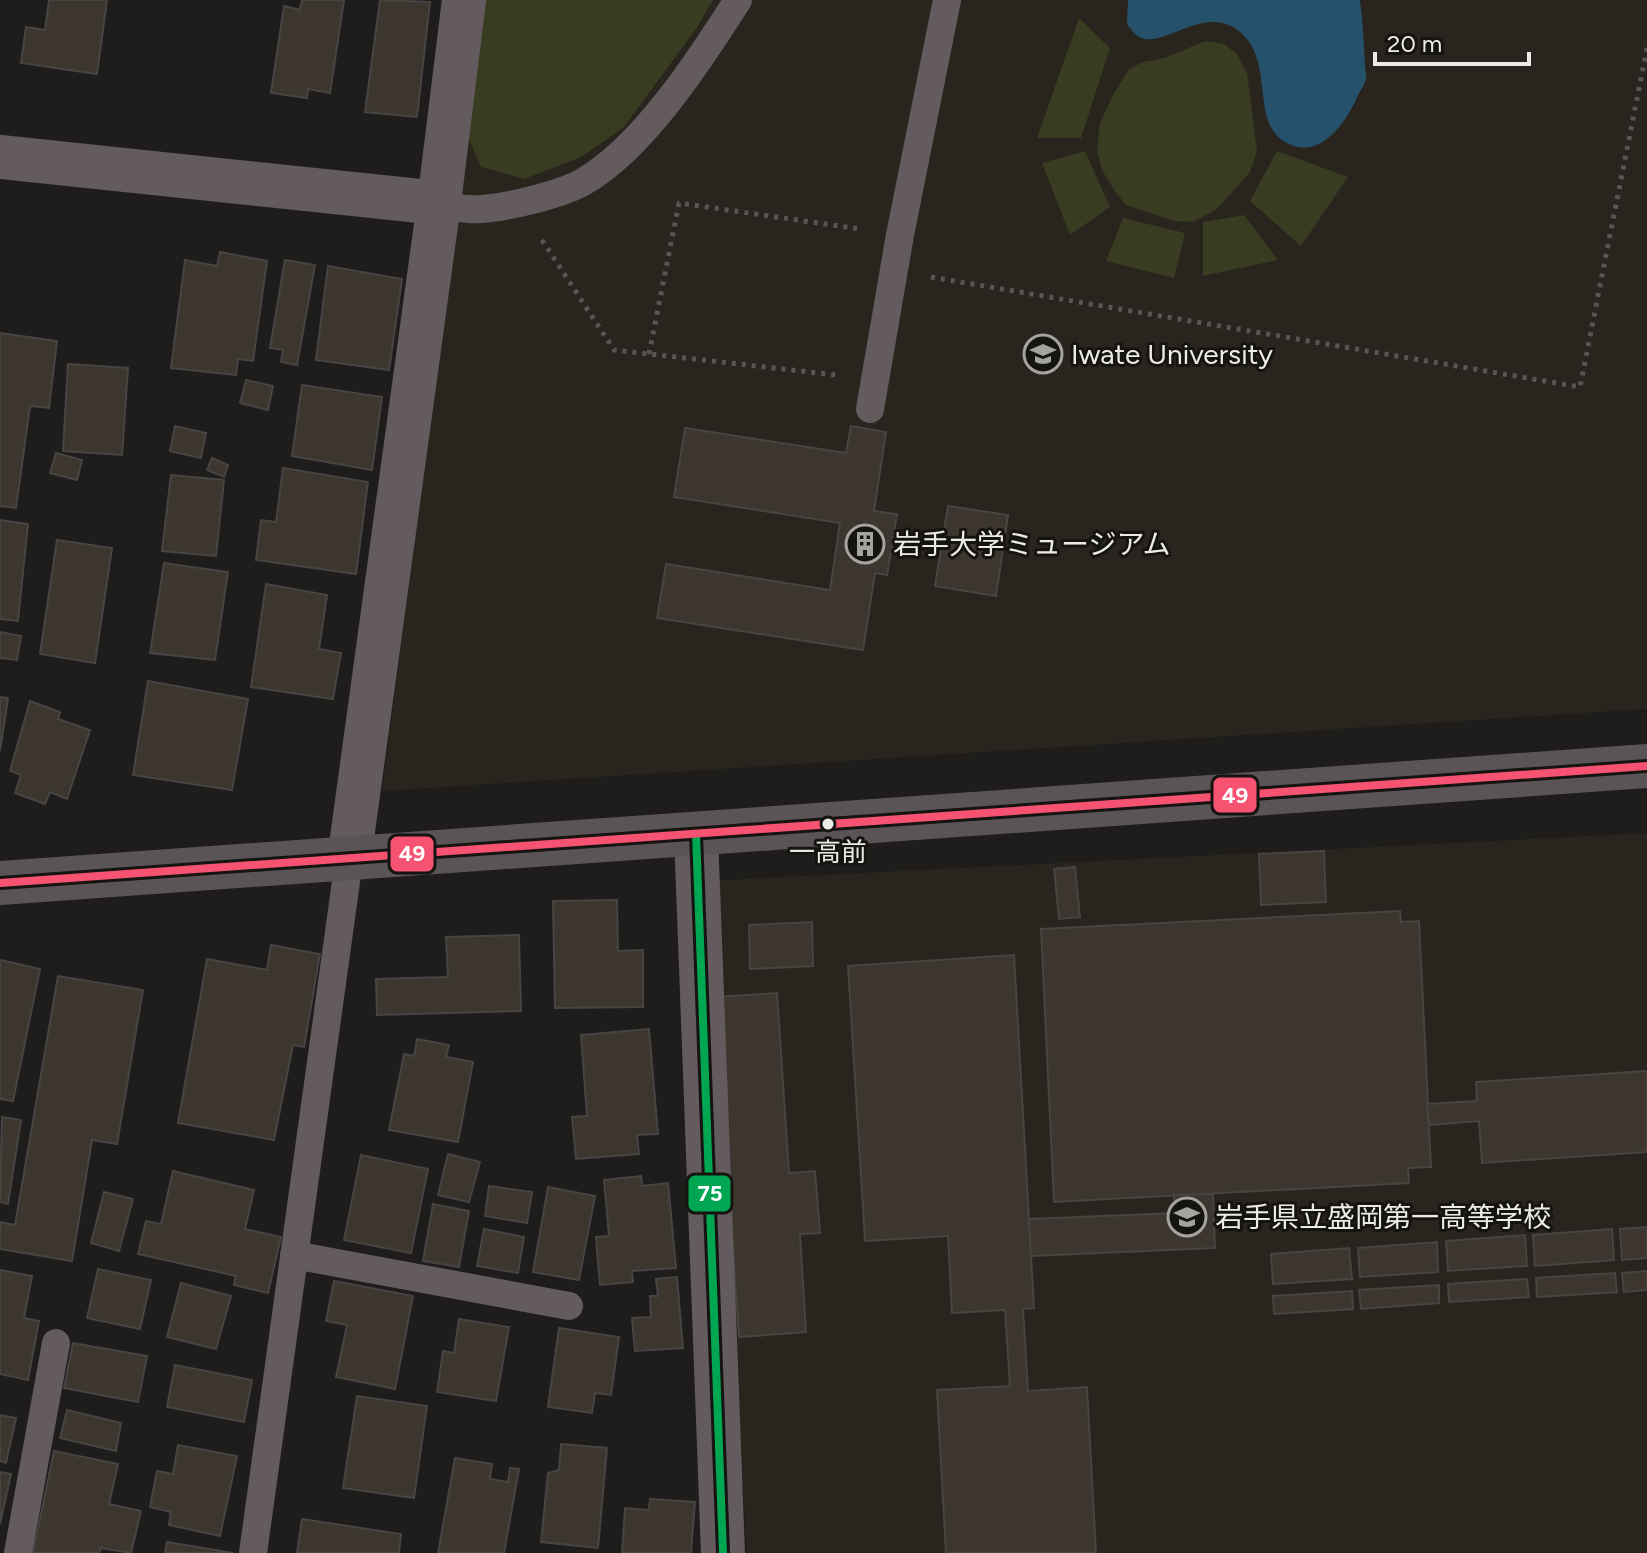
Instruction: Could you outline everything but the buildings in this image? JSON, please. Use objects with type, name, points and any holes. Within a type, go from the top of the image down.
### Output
[{"type":"street","points":[[349,860],[464,0]]},
{"type":"street","points":[[0,157],[439,203]]},
{"type":"street","points":[[0,883],[1647,766]]},
{"type":"street","points":[[696,834],[723,1553]]},
{"type":"lane","points":[[439,203],[470,209],[518,203],[582,183],[617,157],[662,107],[738,0]]},
{"type":"lane","points":[[870,409],[900,235],[947,0]]},
{"type":"lane","points":[[253,1553],[349,860]]},
{"type":"lane","points":[[294,1255],[569,1306]]},
{"type":"lane","points":[[18,1553],[56,1343]]},
{"type":"path","points":[[895,271],[1580,387],[1647,48]]},
{"type":"path","points":[[518,203],[614,350],[877,380]]},
{"type":"path","points":[[649,354],[679,203],[900,235]]},
{"type":"shaded area","name":"Iwate University","points":[[485,0],[1647,0],[1647,709],[382,791]]},
{"type":"shaded area","name":"岩手県立盛岡第一高等学校","points":[[1647,833],[1647,1553],[747,1553],[705,881]]},
{"type":"green space","points":[[485,0],[713,0],[696,29],[623,128],[581,157],[524,179],[481,167],[468,137]]},
{"type":"green space","points":[[1079,18],[1110,48],[1081,138],[1037,138]]},
{"type":"green space","points":[[1205,41],[1224,44],[1237,54],[1247,73],[1257,151],[1250,172],[1216,210],[1193,222],[1174,221],[1126,205],[1114,190],[1102,170],[1097,151],[1100,123],[1129,69]]},
{"type":"green space","points":[[1085,151],[1110,207],[1070,235],[1042,163]]},
{"type":"green space","points":[[1277,151],[1348,177],[1301,246],[1250,201]]},
{"type":"green space","points":[[1244,215],[1278,260],[1203,276],[1203,222]]},
{"type":"green space","points":[[1123,218],[1185,233],[1174,278],[1106,261]]},
{"type":"water","points":[[1128,0],[1360,0],[1365,81],[1347,116],[1331,136],[1311,147],[1287,143],[1275,133],[1268,120],[1260,70],[1247,39],[1233,27],[1220,22],[1195,25],[1159,38],[1139,37],[1127,24]]},
{"type":"transit line","name":"49","points":[[0,883],[1647,766]]},
{"type":"transit line","name":"75","points":[[696,834],[723,1553]]},
{"type":"place","name":"Iwate University","points":[[1043,354]]},
{"type":"place","name":"岩手大学ミュージアム","points":[[865,544]]},
{"type":"place","name":"一高前","points":[[828,824]]},
{"type":"place","name":"岩手県立盛岡第一高等学校","points":[[1187,1217]]}]
